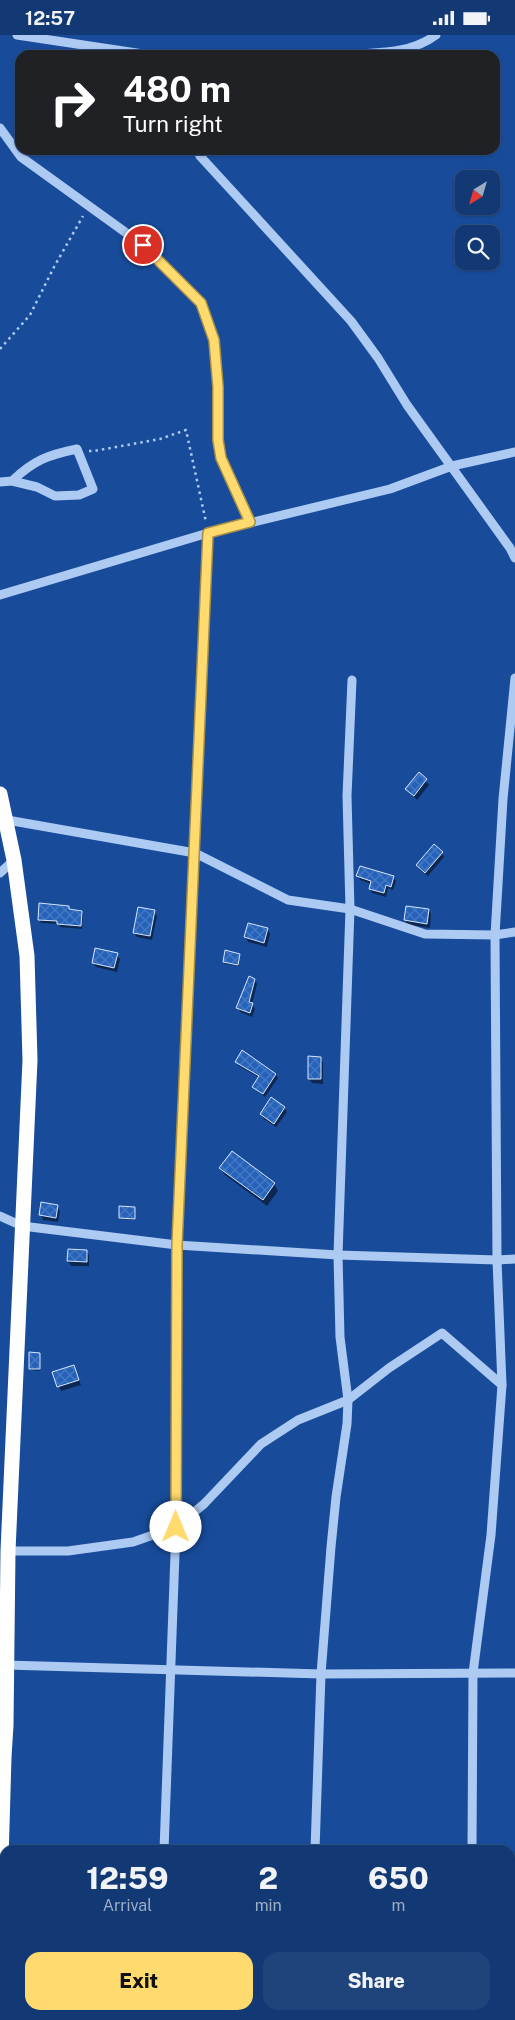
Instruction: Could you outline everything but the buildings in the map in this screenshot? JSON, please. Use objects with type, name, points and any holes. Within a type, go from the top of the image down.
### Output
[{"type":"highway","points":[[0,794],[14,860],[26,956],[30,1060],[8,1551],[1,1845]]},
{"type":"street","points":[[17,35],[117,50]]},
{"type":"street","points":[[407,50],[425,43],[436,35]]},
{"type":"street","points":[[0,128],[15,149]]},
{"type":"street","points":[[20,155],[143,245],[201,303],[214,340],[218,387],[218,440],[221,458],[250,522]]},
{"type":"street","points":[[200,155],[351,321],[407,405],[510,548],[515,558]]},
{"type":"street","points":[[0,482],[12,481],[37,487],[54,496],[79,495],[93,489],[77,449],[53,454],[28,465],[12,481]]},
{"type":"street","points":[[0,595],[208,533],[390,489],[452,466],[515,452]]},
{"type":"street","points":[[164,1845],[176,1527],[177,1245],[208,533]]},
{"type":"street","points":[[472,1845],[473,1673],[491,1535],[502,1385],[498,1260],[496,935],[503,799],[515,678]]},
{"type":"street","points":[[315,1845],[321,1674],[333,1531],[347,1424],[348,1400],[340,1337],[338,1255],[350,909],[347,796],[352,680]]},
{"type":"street","points":[[7,820],[195,853],[288,900],[350,909],[425,934],[496,935],[515,932]]},
{"type":"street","points":[[0,873],[14,860]]},
{"type":"street","points":[[0,1216],[22,1226],[177,1245],[338,1255],[515,1259]]},
{"type":"street","points":[[8,1551],[68,1551],[133,1542],[176,1527],[204,1504],[261,1445],[298,1420],[348,1400],[389,1368],[442,1333],[502,1385]]},
{"type":"street","points":[[6,1665],[321,1674],[515,1673]]},
{"type":"path","points":[[0,349],[30,315],[54,267],[89,206]]},
{"type":"path","points":[[77,449],[94,451],[160,439],[186,430],[208,533]]},
{"type":"route","points":[[143,245],[201,303],[214,340],[218,387],[218,440],[221,458],[250,522],[208,533],[177,1245],[176,1527]]}]
